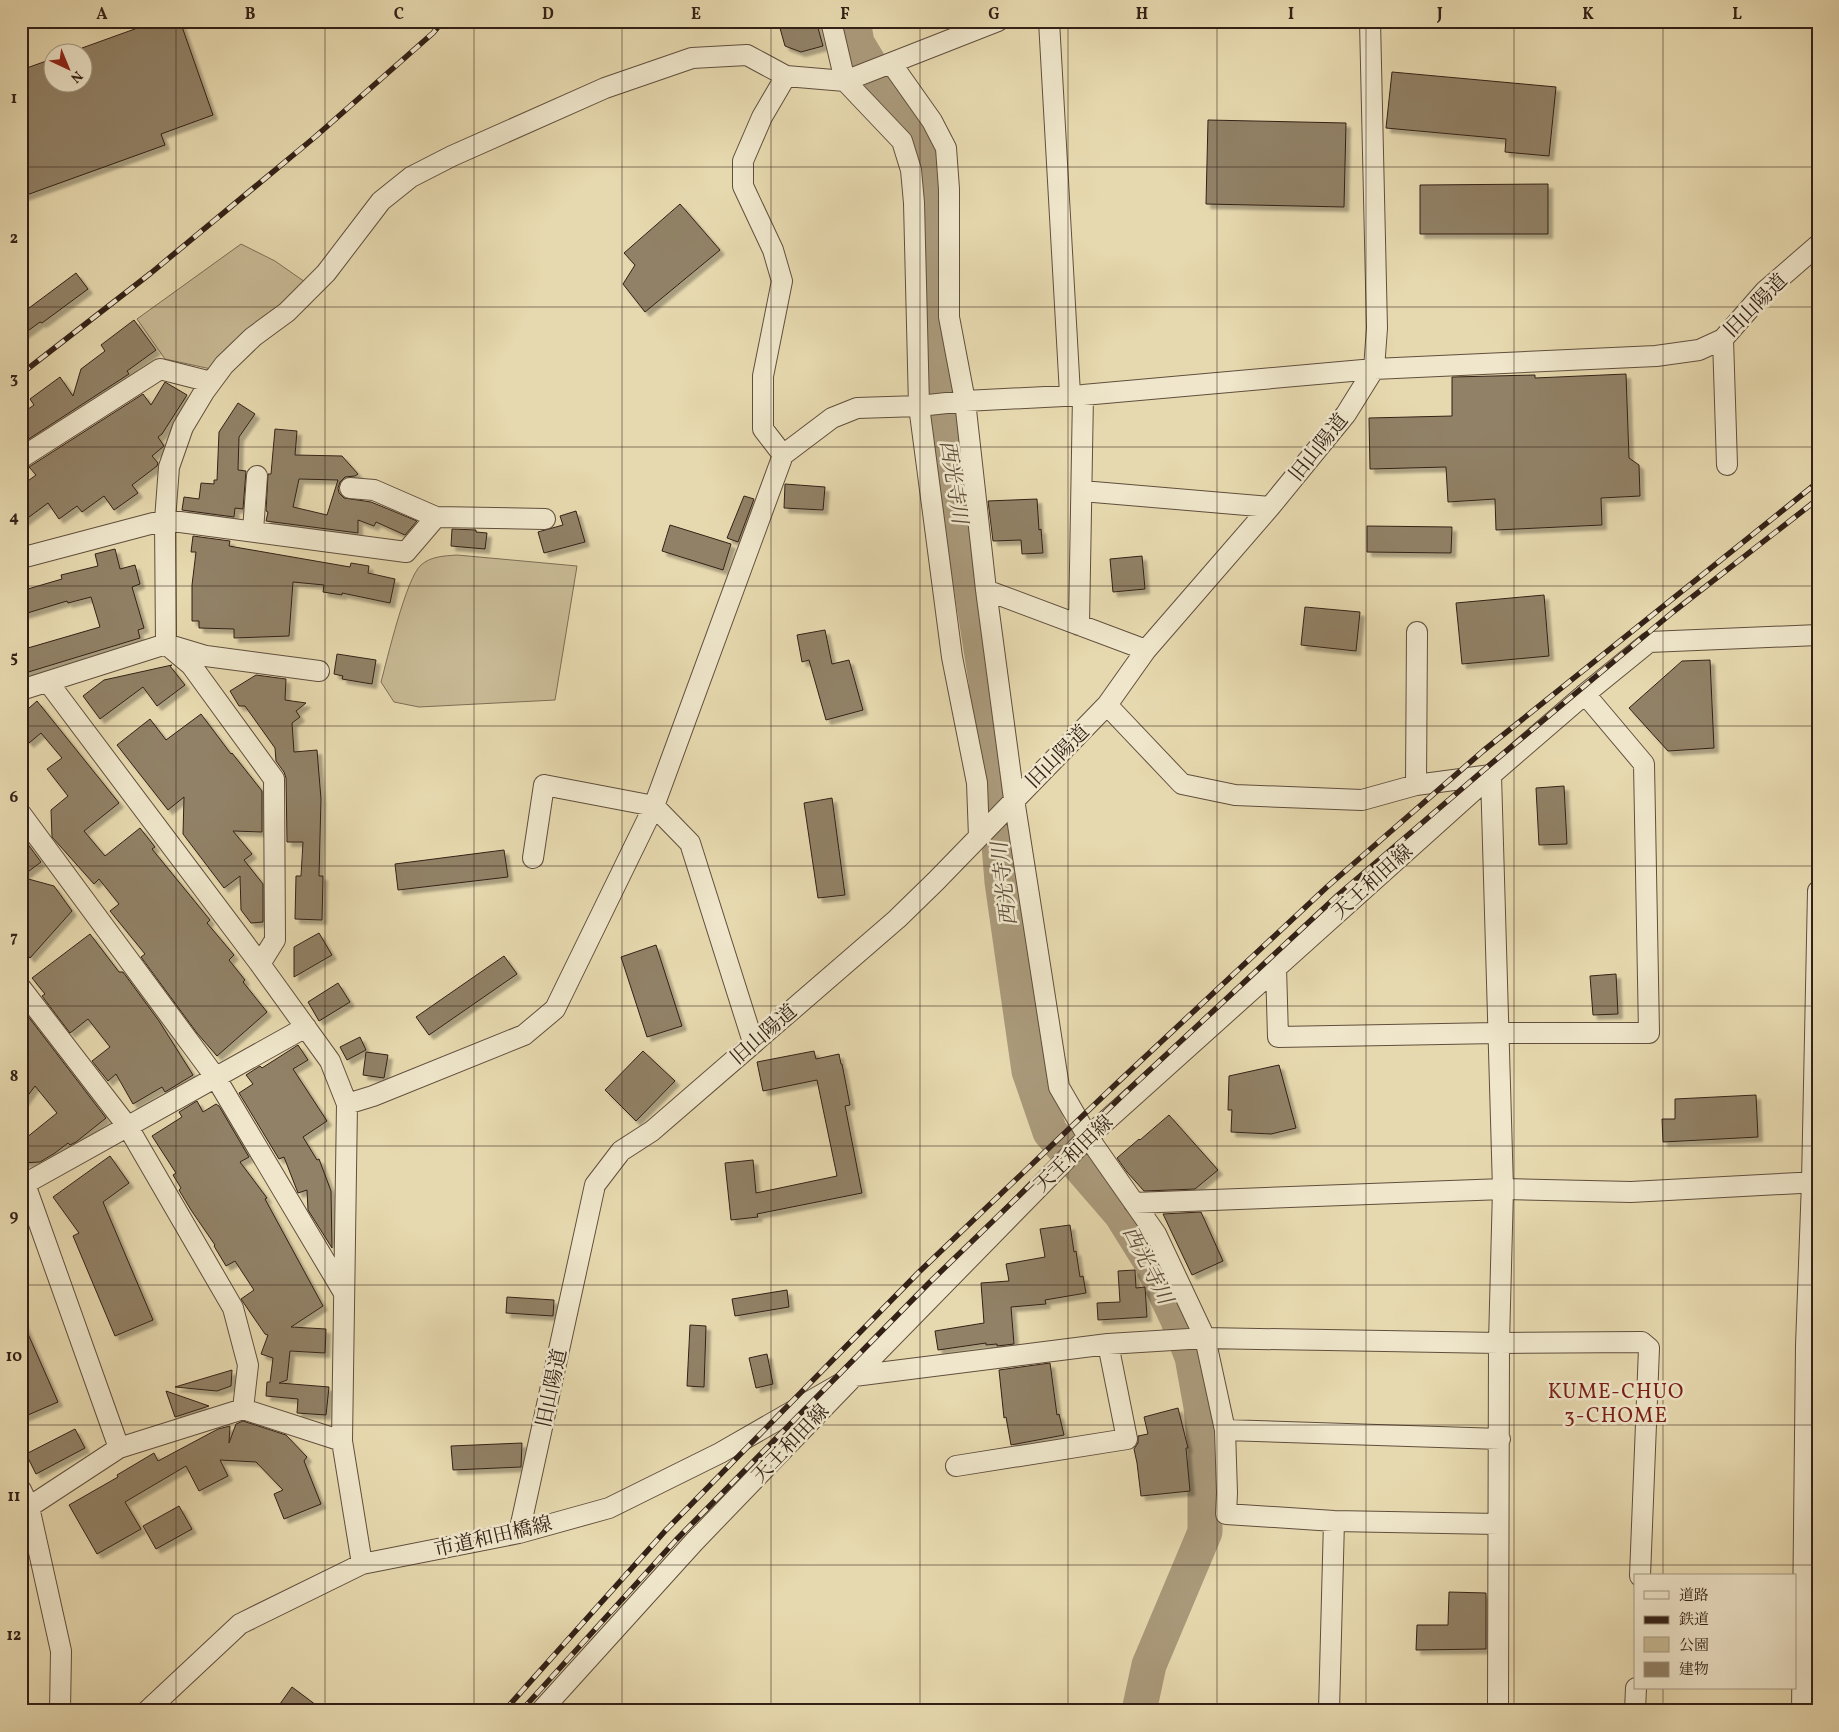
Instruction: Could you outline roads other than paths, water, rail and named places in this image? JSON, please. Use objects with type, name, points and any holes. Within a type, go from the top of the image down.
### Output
[{"type":"street","points":[[831,21],[845,81],[902,141],[911,170],[914,203],[919,406],[952,657],[977,783],[979,837]]},
{"type":"street","points":[[260,964],[275,940],[274,779],[191,665],[166,644],[165,520],[168,467],[183,427],[224,365],[253,337],[287,312],[326,273],[381,201],[411,177],[452,156],[605,88],[692,58],[747,55],[786,76],[845,81],[998,21]]},
{"type":"street","points":[[1049,21],[1082,491],[1079,625]]},
{"type":"street","points":[[347,1104],[373,1096],[524,1035],[555,1009],[654,806],[783,455],[832,418],[857,408],[919,406],[965,401],[1076,395],[1374,369],[1377,328],[1370,21]]},
{"type":"street","points":[[891,63],[932,121],[946,148],[949,189],[949,317],[965,401],[986,590],[1014,799],[1060,1087],[1088,1137],[1156,1234],[1205,1338],[1226,1430],[1226,1514],[1334,1521],[1498,1524]]},
{"type":"street","points":[[783,455],[763,429],[763,376],[782,282],[773,250],[743,186],[744,161],[762,117],[786,76]]},
{"type":"street","name":"旧山陽道","points":[[520,1533],[595,1185],[621,1151],[652,1131],[896,919],[1108,705],[1146,650],[1270,507],[1346,414],[1374,369],[1656,356],[1699,350],[1723,339],[1766,291],[1818,245]]},
{"type":"street","points":[[1723,339],[1727,465]]},
{"type":"street","points":[[21,458],[160,369],[211,382]]},
{"type":"street","points":[[253,532],[257,476]]},
{"type":"street","points":[[350,488],[374,490],[436,517],[545,519]]},
{"type":"street","points":[[1082,491],[1270,507]]},
{"type":"street","points":[[21,558],[165,520],[406,552],[436,517]]},
{"type":"street","points":[[986,590],[1146,650]]},
{"type":"street","points":[[1416,632],[1416,785]]},
{"type":"street","name":"天王和田線","points":[[541,1711],[694,1542],[1088,1137],[1490,775],[1585,694],[1649,642],[1818,634]]},
{"type":"street","points":[[21,690],[166,644],[206,656],[319,671]]},
{"type":"street","points":[[48,682],[306,1027],[330,1061],[347,1104],[342,1441],[362,1564]]},
{"type":"street","points":[[1276,967],[1278,1036],[1649,1033],[1644,764],[1585,694]]},
{"type":"street","points":[[1108,705],[1182,784],[1235,795],[1362,800],[1416,785],[1490,775],[1503,1189],[1499,1343],[1498,1711]]},
{"type":"street","points":[[533,858],[544,785],[654,806],[690,844],[753,1042]]},
{"type":"street","points":[[21,814],[216,1078],[344,1293]]},
{"type":"street","points":[[1802,1711],[1806,1346],[1815,1182],[1818,891]]},
{"type":"street","points":[[21,988],[128,1127],[233,1308],[248,1365],[244,1409]]},
{"type":"street","points":[[119,1448],[22,1183],[128,1127],[306,1027]]},
{"type":"street","points":[[1134,1203],[1503,1189],[1631,1192],[1815,1182]]},
{"type":"street","points":[[854,1376],[1108,1344],[1205,1338],[1499,1343],[1642,1342],[1649,1348],[1640,1574]]},
{"type":"street","points":[[956,1466],[1127,1439],[1108,1344]]},
{"type":"street","name":"市道和田橋線","points":[[147,1711],[240,1624],[362,1564],[520,1533],[609,1508],[720,1454],[854,1376]]},
{"type":"street","points":[[60,1711],[61,1651],[25,1499],[119,1448],[244,1409],[342,1441]]},
{"type":"street","points":[[1226,1430],[1500,1439]]},
{"type":"street","points":[[1329,1711],[1334,1521]]},
{"type":"street","points":[[1635,1711],[1636,1690]]},
{"type":"waterway","name":"西光寺川","points":[[853,21],[857,43],[931,166],[931,331],[986,681],[1002,882],[1029,1071],[1050,1132],[1121,1214],[1149,1259],[1177,1318],[1192,1357],[1201,1407],[1205,1453],[1205,1532],[1149,1665],[1139,1711]]},
{"type":"railway","points":[[21,374],[151,273],[315,137],[433,33],[443,21]]},
{"type":"railway","points":[[504,1711],[666,1530],[919,1272],[1116,1084],[1328,886],[1483,751],[1818,482]]},
{"type":"railway","points":[[521,1711],[676,1540],[930,1282],[1124,1094],[1338,895],[1673,612],[1818,499]]},
{"type":"district","name":"KUME-CHUO 3-CHOME","points":[[1616,1403]]}]
